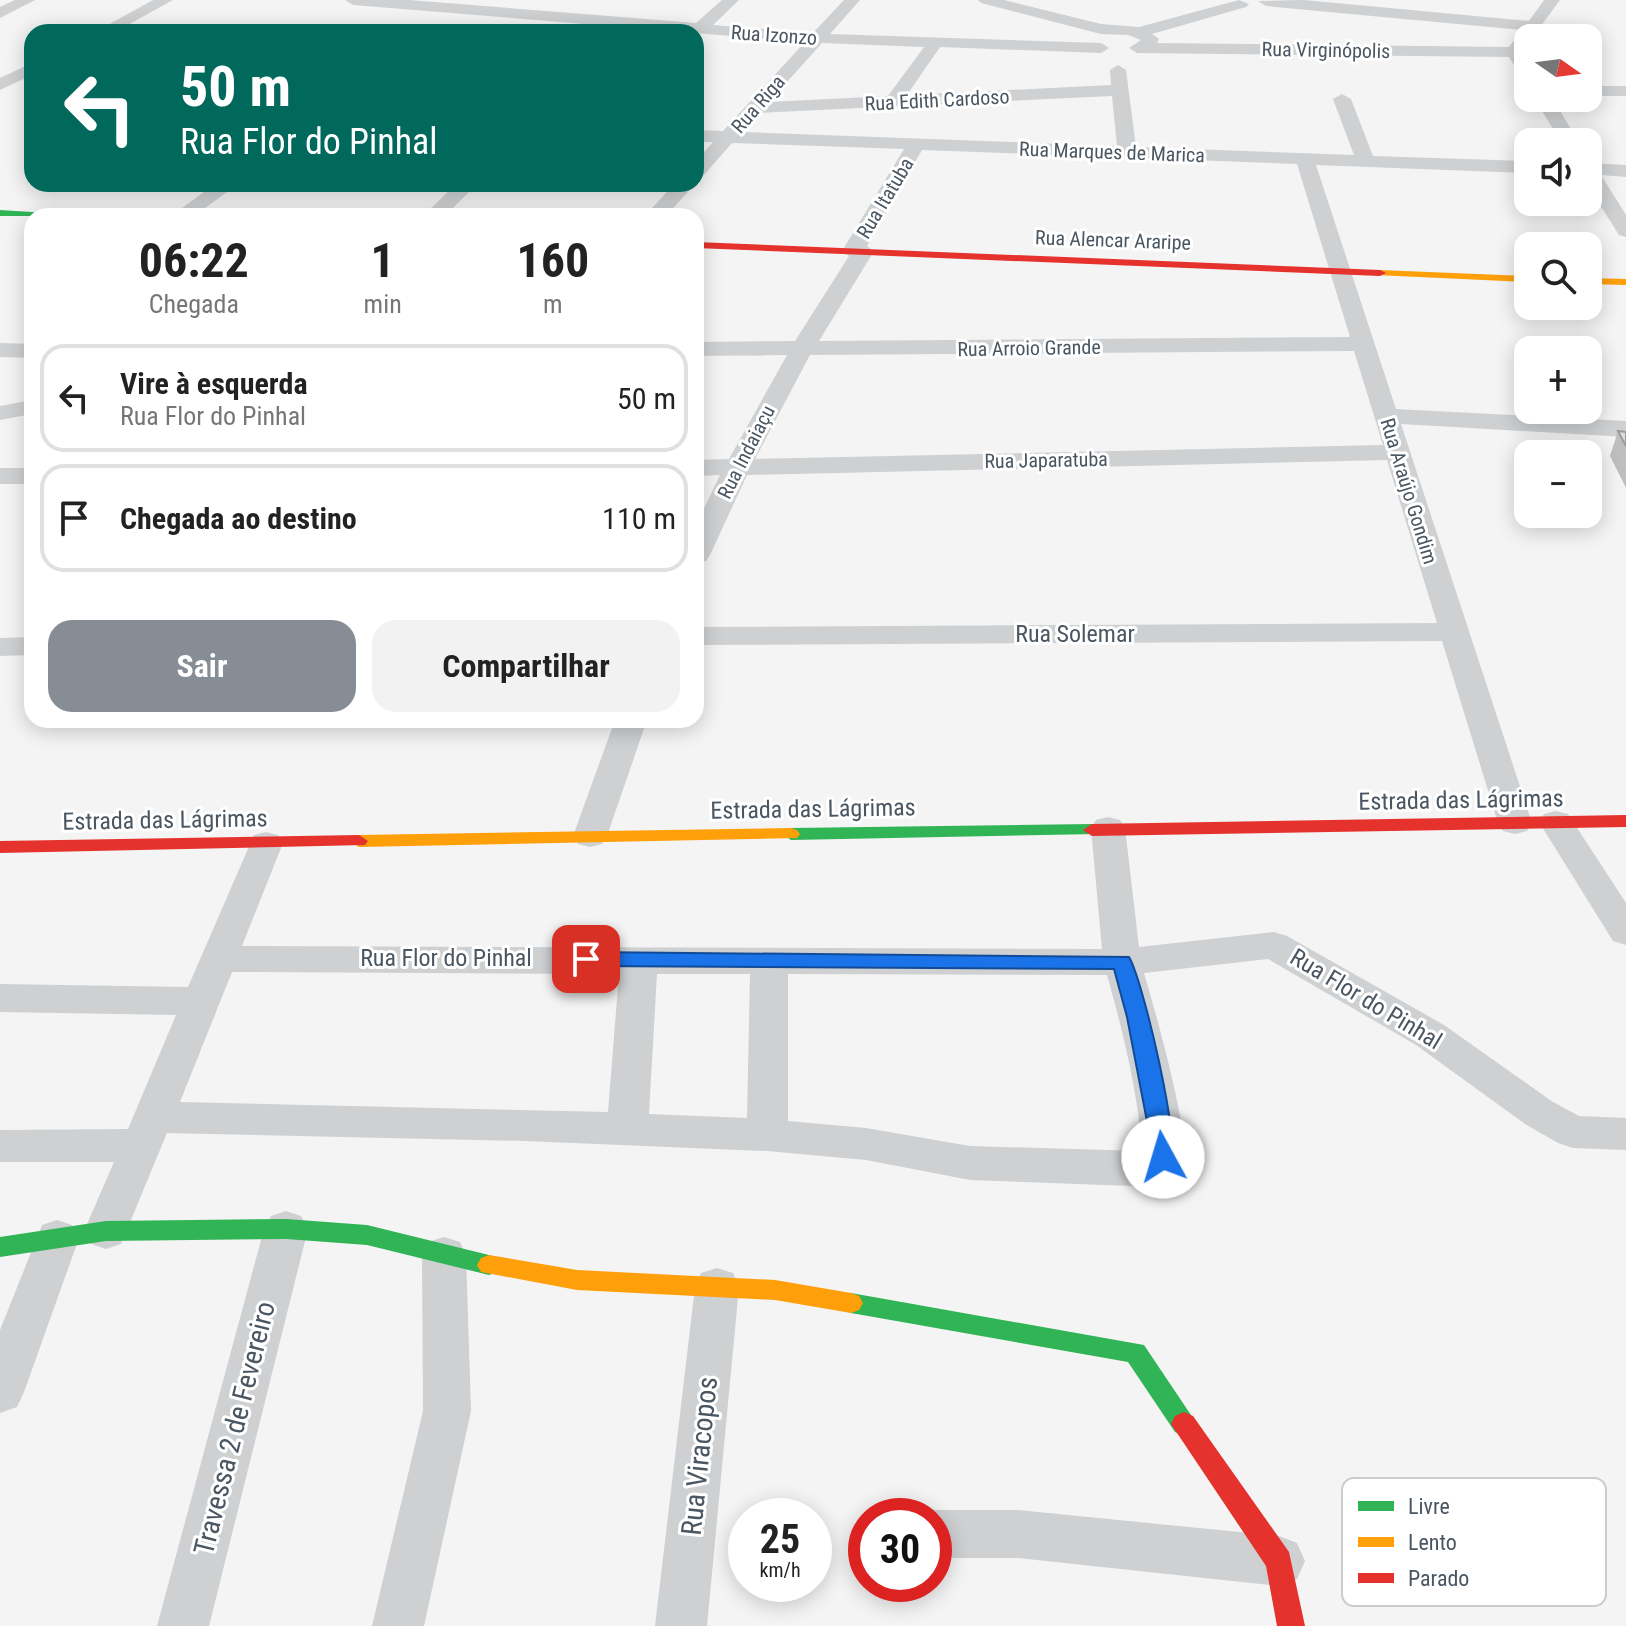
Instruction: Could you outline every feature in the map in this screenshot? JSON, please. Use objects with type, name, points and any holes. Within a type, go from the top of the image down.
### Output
[{"type":"street","points":[[0,13],[27,0]]},
{"type":"street","points":[[118,24],[165,0]]},
{"type":"street","name":"Rua Izonzo","points":[[353,0],[622,24]]},
{"type":"street","points":[[459,24],[494,0]]},
{"type":"street","points":[[704,24],[731,0]]},
{"type":"street","name":"Rua Riga","points":[[704,163],[852,0]]},
{"type":"street","points":[[986,0],[1138,40],[1236,2],[1266,0],[1514,24]]},
{"type":"street","points":[[1534,24],[1552,0]]},
{"type":"street","points":[[603,21],[621,7]]},
{"type":"street","name":"Rua Izonzo","points":[[704,29],[934,44],[1108,49],[1138,40]]},
{"type":"street","points":[[1101,29],[1083,33],[1080,37],[1090,45],[1108,49],[1120,90],[1127,152]]},
{"type":"street","name":"Rua Virginópolis","points":[[1138,40],[1514,52]]},
{"type":"street","points":[[893,102],[934,44]]},
{"type":"street","points":[[0,85],[24,72]]},
{"type":"street","name":"Rua Edith Cardoso","points":[[753,108],[1120,90]]},
{"type":"street","points":[[1602,91],[1626,91]]},
{"type":"street","points":[[1342,99],[1366,161]]},
{"type":"street","name":"Rua Marques de Marica","points":[[704,136],[1514,166]]},
{"type":"street","name":"Rua Itatuba","points":[[801,350],[916,145]]},
{"type":"street","name":"Rua Araújo Gondim","points":[[1305,159],[1515,823]]},
{"type":"street","points":[[1602,170],[1626,171]]},
{"type":"street","points":[[193,208],[216,192]]},
{"type":"street","points":[[442,208],[458,192]]},
{"type":"street","points":[[662,208],[678,192]]},
{"type":"street","points":[[1602,192],[1626,231]]},
{"type":"street","points":[[0,213],[24,214]]},
{"type":"street","name":"Rua Alencar Araripe","points":[[704,245],[1514,278]]},
{"type":"street","points":[[1602,281],[1626,282]]},
{"type":"street","name":"Rua Arroio Grande","points":[[704,349],[1362,344]]},
{"type":"street","points":[[0,350],[24,351]]},
{"type":"street","name":"Rua Indaiaçu","points":[[704,537],[735,468],[801,350]]},
{"type":"street","points":[[0,413],[24,408]]},
{"type":"street","points":[[1385,416],[1626,429]]},
{"type":"street","name":"Rua Japaratuba","points":[[704,468],[1397,452]]},
{"type":"street","points":[[0,476],[24,476]]},
{"type":"street","name":"Rua Solemar","points":[[704,636],[1453,632]]},
{"type":"street","points":[[0,647],[24,646]]},
{"type":"street","points":[[590,836],[628,728]]},
{"type":"street","name":"Estrada das Lágrimas","points":[[0,847],[1626,821]]},
{"type":"street","points":[[1556,822],[1626,932]]},
{"type":"street","points":[[0,1146],[147,1131],[627,1129],[767,1135],[866,1144],[970,1163],[1132,1169],[1155,1167],[1163,1157],[1161,1129],[1138,1017],[1122,962],[1108,828]]},
{"type":"street","points":[[106,1231],[266,843]]},
{"type":"street","name":"Rua Flor do Pinhal","points":[[218,959],[1122,962],[1274,945],[1430,1035],[1539,1113],[1573,1132],[1626,1134]]},
{"type":"street","points":[[627,1129],[639,960]]},
{"type":"street","points":[[767,1135],[769,960]]},
{"type":"street","points":[[0,998],[200,1001]]},
{"type":"street","points":[[0,1247],[106,1231],[286,1229],[367,1235],[444,1255],[577,1280],[775,1290],[1135,1353],[1279,1561],[1291,1626]]},
{"type":"street","name":"Travessa 2 de Fevereiro","points":[[183,1626],[286,1229]]},
{"type":"street","points":[[0,1392],[57,1238]]},
{"type":"street","points":[[398,1626],[447,1411],[444,1255]]},
{"type":"street","name":"Rua Viracopos","points":[[681,1626],[717,1287]]},
{"type":"street","points":[[952,1534],[1018,1534],[1279,1561]]},
{"type":"building","points":[[1618,431],[1626,432],[1626,446]]},
{"type":"traffic: fast","points":[[0,213],[24,214]]},
{"type":"traffic: fast","points":[[791,834],[1092,830]]},
{"type":"traffic: fast","points":[[0,1247],[106,1231],[286,1229],[367,1235],[489,1265]]},
{"type":"traffic: fast","points":[[851,1303],[1135,1353],[1184,1424]]},
{"type":"traffic: slow","points":[[1380,273],[1514,278]]},
{"type":"traffic: slow","points":[[1602,281],[1626,282]]},
{"type":"traffic: slow","points":[[359,841],[791,834]]},
{"type":"traffic: slow","points":[[489,1265],[577,1280],[775,1290],[851,1303]]},
{"type":"traffic: jam","points":[[704,245],[1380,273]]},
{"type":"traffic: jam","points":[[1092,830],[1626,821]]},
{"type":"traffic: jam","points":[[0,847],[359,841]]},
{"type":"traffic: jam","points":[[1184,1424],[1279,1561],[1291,1626]]},
{"type":"route","points":[[586,959],[1122,962],[1138,1017],[1161,1129],[1163,1157]]}]
